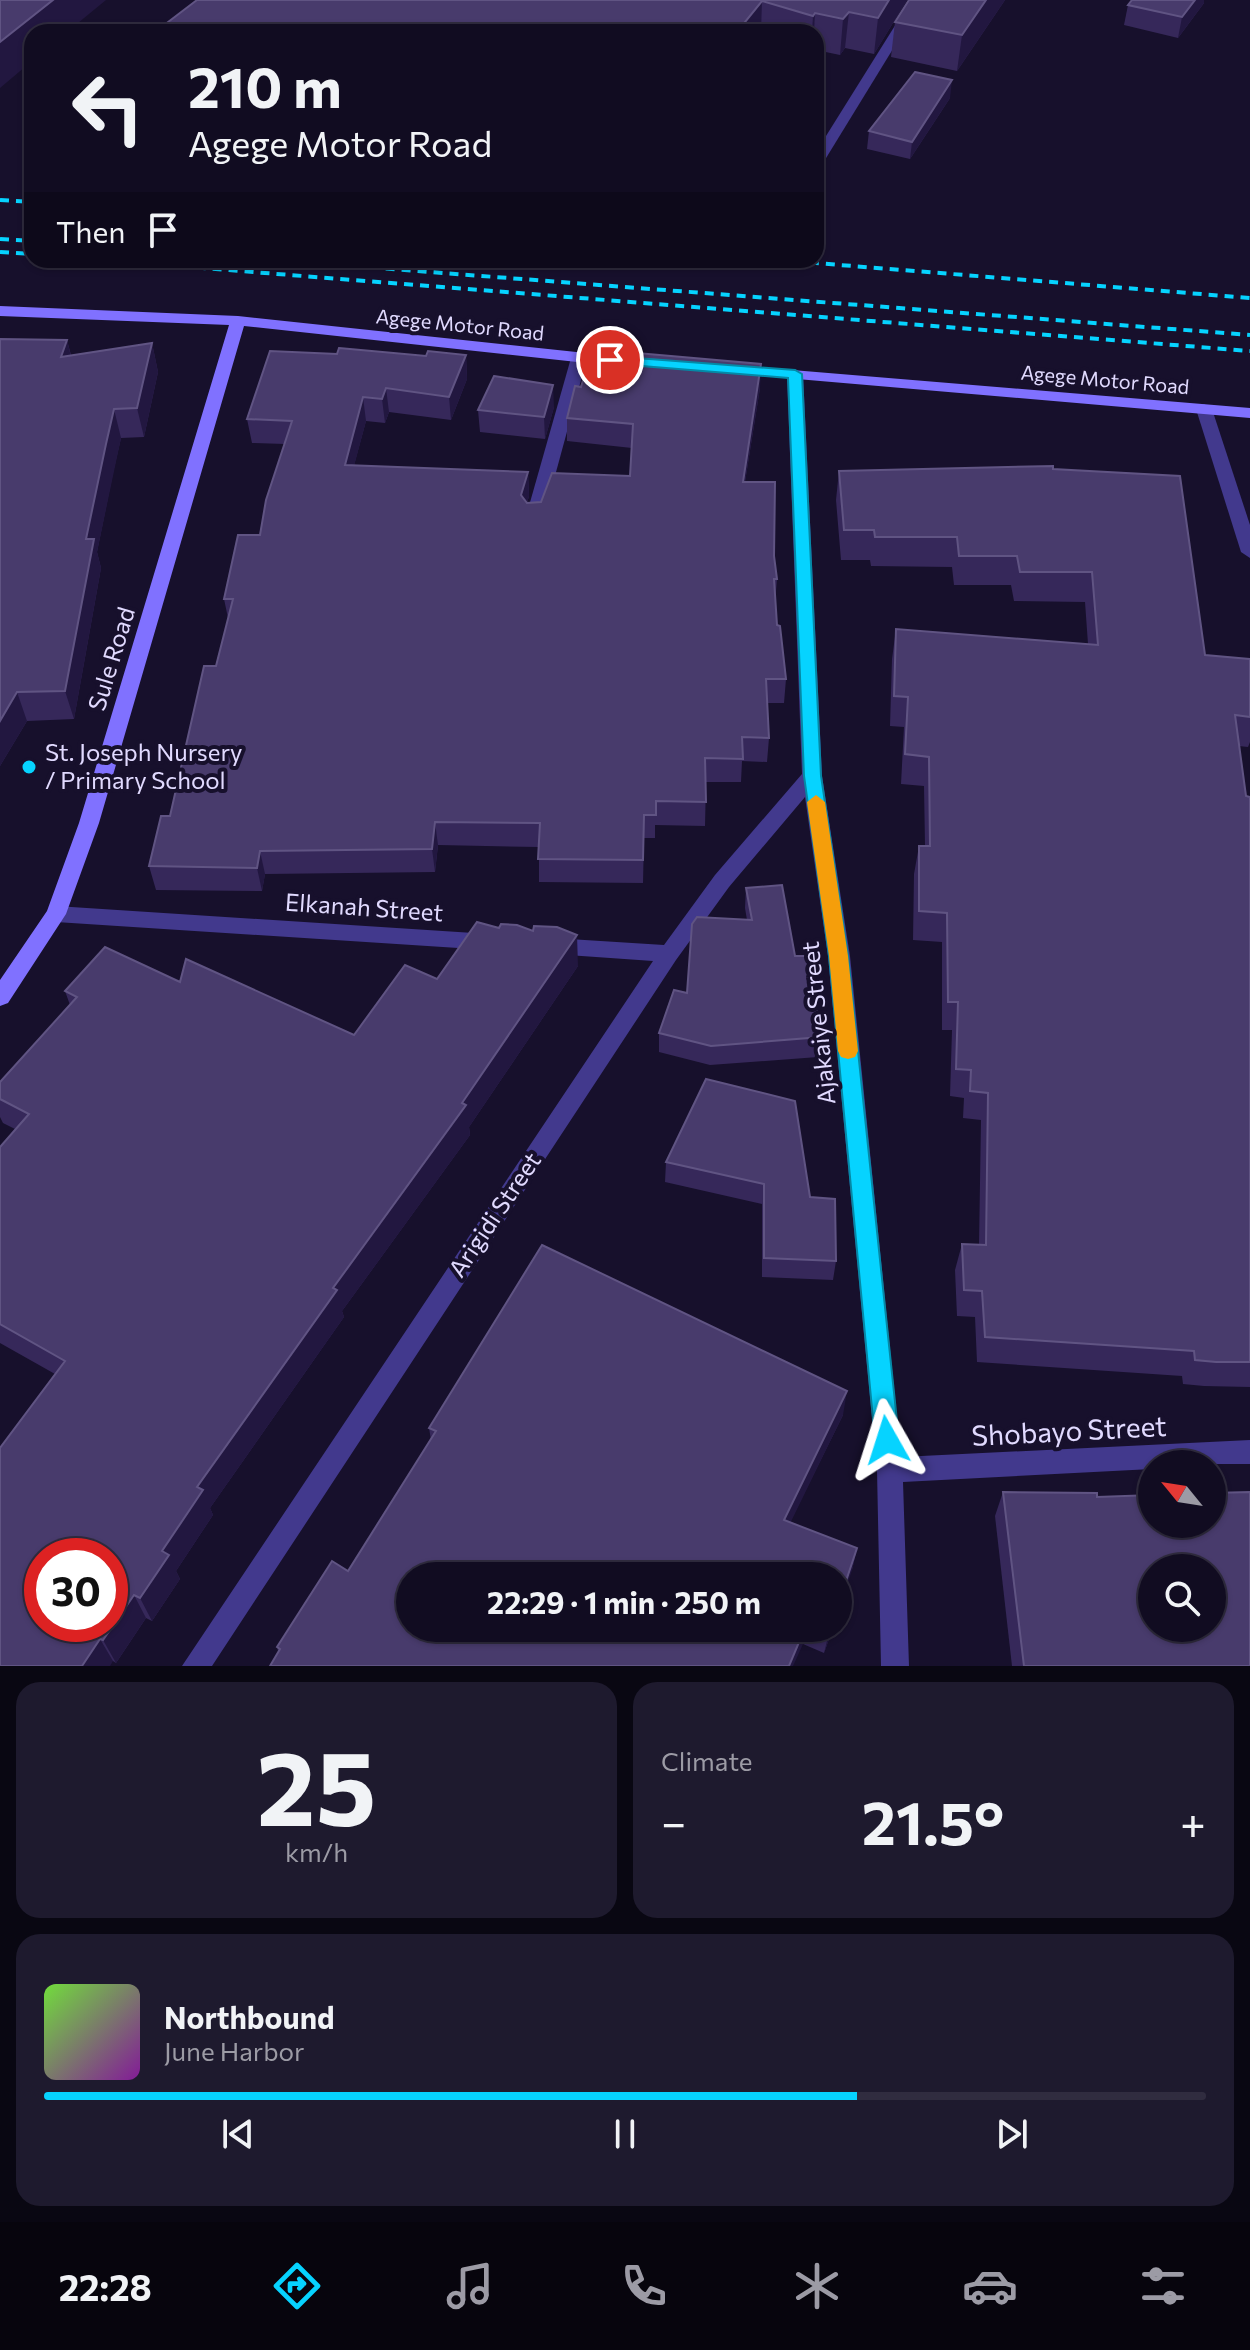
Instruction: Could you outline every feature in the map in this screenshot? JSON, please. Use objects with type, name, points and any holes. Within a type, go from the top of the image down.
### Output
[{"type":"main road","name":"Agege Motor Road","points":[[0,311],[238,321],[625,361]]},
{"type":"main road","name":"Sule Road","points":[[0,997],[56,914],[89,823],[238,321]]},
{"type":"main road","name":"Agege Motor Road","points":[[718,369],[1250,413]]},
{"type":"street","points":[[824,150],[917,0]]},
{"type":"street","points":[[534,520],[579,358]]},
{"type":"street","name":"Ajakaiye Street","points":[[795,374],[812,776],[839,956],[890,1470],[895,1666]]},
{"type":"street","points":[[1204,409],[1250,552]]},
{"type":"street","name":"Arigidi Street","points":[[196,1666],[669,954],[722,881],[812,776]]},
{"type":"street","name":"Elkanah Street","points":[[56,914],[669,954]]},
{"type":"street","name":"Shobayo Street","points":[[890,1470],[1250,1452]]},
{"type":"building","points":[[0,0],[53,0],[0,42]]},
{"type":"building","points":[[197,0],[889,0],[878,18],[849,12],[843,19],[815,13],[813,16],[762,1],[743,24],[166,24]]},
{"type":"building","points":[[909,0],[986,0],[962,35],[895,22]]},
{"type":"building","points":[[1132,0],[1195,0],[1182,17],[1128,5]]},
{"type":"building","points":[[915,72],[952,80],[912,142],[869,131]]},
{"type":"building","points":[[0,339],[67,340],[61,357],[152,343],[137,408],[114,409],[86,539],[94,539],[65,691],[17,692],[0,721]]},
{"type":"building","points":[[339,348],[426,356],[428,351],[466,355],[449,397],[386,388],[382,399],[363,397],[345,465],[528,472],[521,495],[527,503],[541,502],[552,473],[630,476],[633,424],[567,418],[575,386],[581,387],[592,349],[761,364],[743,482],[775,482],[774,556],[777,579],[774,579],[777,625],[780,626],[786,679],[766,679],[769,738],[742,737],[743,759],[705,758],[706,802],[656,801],[656,815],[644,815],[643,860],[538,859],[540,823],[435,822],[432,849],[260,851],[257,868],[149,866],[161,816],[170,816],[204,666],[216,666],[233,599],[224,599],[238,535],[260,535],[266,500],[292,421],[247,419],[270,351],[337,354]]},
{"type":"building","points":[[494,376],[553,385],[544,417],[478,410]]},
{"type":"building","points":[[1053,466],[1053,469],[1180,476],[1205,655],[1250,659],[1250,717],[1235,715],[1246,796],[1250,797],[1250,1362],[1195,1360],[1194,1351],[985,1337],[982,1291],[964,1290],[962,1244],[986,1245],[988,1093],[970,1091],[971,1070],[956,1069],[958,1002],[948,1002],[947,913],[919,911],[919,846],[930,846],[929,757],[905,754],[908,697],[894,696],[896,629],[1098,645],[1092,572],[1020,572],[1017,556],[959,556],[957,537],[875,537],[874,530],[844,530],[839,471]]},
{"type":"building","points":[[782,885],[795,956],[807,956],[821,1037],[711,1046],[659,1033],[674,990],[687,993],[692,924],[697,917],[752,920],[746,888]]},
{"type":"building","points":[[477,922],[499,928],[501,924],[517,925],[533,931],[534,926],[557,927],[577,935],[462,1103],[466,1105],[333,1288],[337,1290],[197,1487],[203,1490],[162,1551],[169,1555],[140,1598],[134,1595],[128,1604],[128,1538],[24,1538],[24,1642],[98,1642],[82,1666],[0,1666],[0,1448],[65,1361],[0,1324],[0,1147],[29,1114],[0,1099],[0,1082],[77,997],[65,991],[105,947],[180,982],[186,959],[354,1035],[405,965],[437,979]]},
{"type":"building","points":[[706,1079],[795,1101],[810,1197],[835,1199],[836,1261],[764,1258],[764,1184],[666,1162]]},
{"type":"building","points":[[542,1245],[847,1391],[784,1520],[857,1548],[852,1563],[396,1562],[396,1642],[799,1642],[789,1666],[270,1666],[280,1649],[277,1647],[332,1561],[348,1571],[436,1431],[429,1428]]},
{"type":"building","points":[[1003,1492],[1097,1493],[1097,1497],[1138,1496],[1138,1538],[1226,1538],[1226,1493],[1250,1492],[1250,1666],[1024,1666]]},
{"type":"railway","points":[[0,200],[24,202]]},
{"type":"railway","points":[[0,239],[24,240]]},
{"type":"railway","points":[[0,252],[24,254]]},
{"type":"railway","points":[[824,264],[1250,298]]},
{"type":"railway","points":[[202,268],[1250,351]]},
{"type":"railway","points":[[378,268],[1250,335]]},
{"type":"slow traffic","points":[[816,802],[839,956],[848,1051]]},
{"type":"place","name":"St. Joseph Nursery / Primary School","points":[[29,767]]},
{"type":"route","points":[[610,360],[795,374],[812,776],[839,956],[887,1440]]}]
